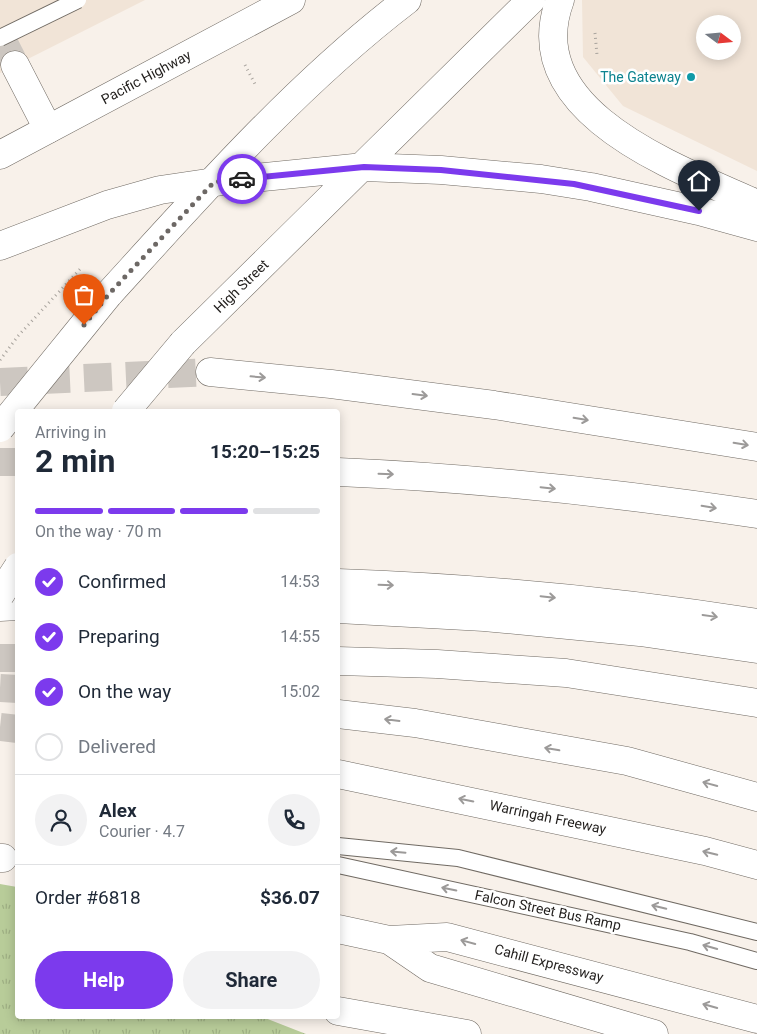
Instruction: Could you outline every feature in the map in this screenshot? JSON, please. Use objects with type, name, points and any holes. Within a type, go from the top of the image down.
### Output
[{"type":"main road","name":"Pacific Highway","points":[[0,155],[292,0]]},
{"type":"main road","points":[[15,409],[108,295],[295,97],[369,29],[407,0]]},
{"type":"main road","points":[[364,167],[531,0]]},
{"type":"main road","points":[[560,0],[553,20],[552,37],[556,60],[580,103],[622,138],[677,167],[757,204]]},
{"type":"main road","points":[[15,65],[48,129]]},
{"type":"main road","points":[[0,246],[107,205],[160,190],[214,182],[364,167],[441,170],[541,179],[591,187],[699,211],[757,227]]},
{"type":"main road","name":"High Street","points":[[128,409],[183,342],[364,167]]},
{"type":"main road","points":[[210,372],[331,384],[494,405],[757,447]]},
{"type":"main road","points":[[0,428],[15,410]]},
{"type":"main road","points":[[340,472],[425,476],[669,501],[757,514]]},
{"type":"main road","points":[[0,595],[15,572]]},
{"type":"main road","points":[[340,583],[502,593],[621,604],[757,623]]},
{"type":"main road","points":[[0,606],[15,606]]},
{"type":"main road","points":[[340,609],[504,619],[640,632],[757,649]]},
{"type":"main road","points":[[340,661],[437,664],[566,673],[757,703]]},
{"type":"main road","points":[[340,714],[415,723],[627,762],[757,797]]},
{"type":"main road","name":"Warringah Freeway","points":[[340,774],[687,847],[757,865]]},
{"type":"main road","name":"Cahill Expressway","points":[[340,928],[389,940],[447,937],[757,1019]]},
{"type":"main road","points":[[389,940],[430,968],[654,1034]]},
{"type":"main road","points":[[340,1011],[467,1034]]},
{"type":"lane","points":[[0,38],[78,0]]},
{"type":"lane","name":"Falcon Street Bus Ramp","points":[[340,846],[458,858],[757,932]]},
{"type":"lane","name":"Falcon Street Bus Ramp","points":[[340,865],[690,942],[757,961]]},
{"type":"path","points":[[245,64],[257,90]]},
{"type":"path","points":[[0,360],[74,274]]},
{"type":"shaded area","points":[[0,0],[145,0],[0,73]]},
{"type":"shaded area","name":"The Gateway","points":[[582,0],[757,0],[757,171],[623,106],[583,57]]},
{"type":"green space","points":[[0,884],[15,887],[15,1019],[268,1019],[306,1034],[0,1034]]},
{"type":"tunnel","points":[[0,35],[15,65]]},
{"type":"tunnel","points":[[0,382],[210,372]]},
{"type":"tunnel","points":[[0,462],[15,462]]},
{"type":"tunnel","points":[[0,658],[15,658]]},
{"type":"tunnel","points":[[0,688],[15,689]]},
{"type":"tunnel","points":[[0,727],[15,729]]},
{"type":"way so far","points":[[84,325],[108,295],[214,182],[242,179]]},
{"type":"place","name":"The Gateway","points":[[691,77]]},
{"type":"route","points":[[242,179],[364,167],[441,170],[541,179],[574,184],[699,211]]}]
